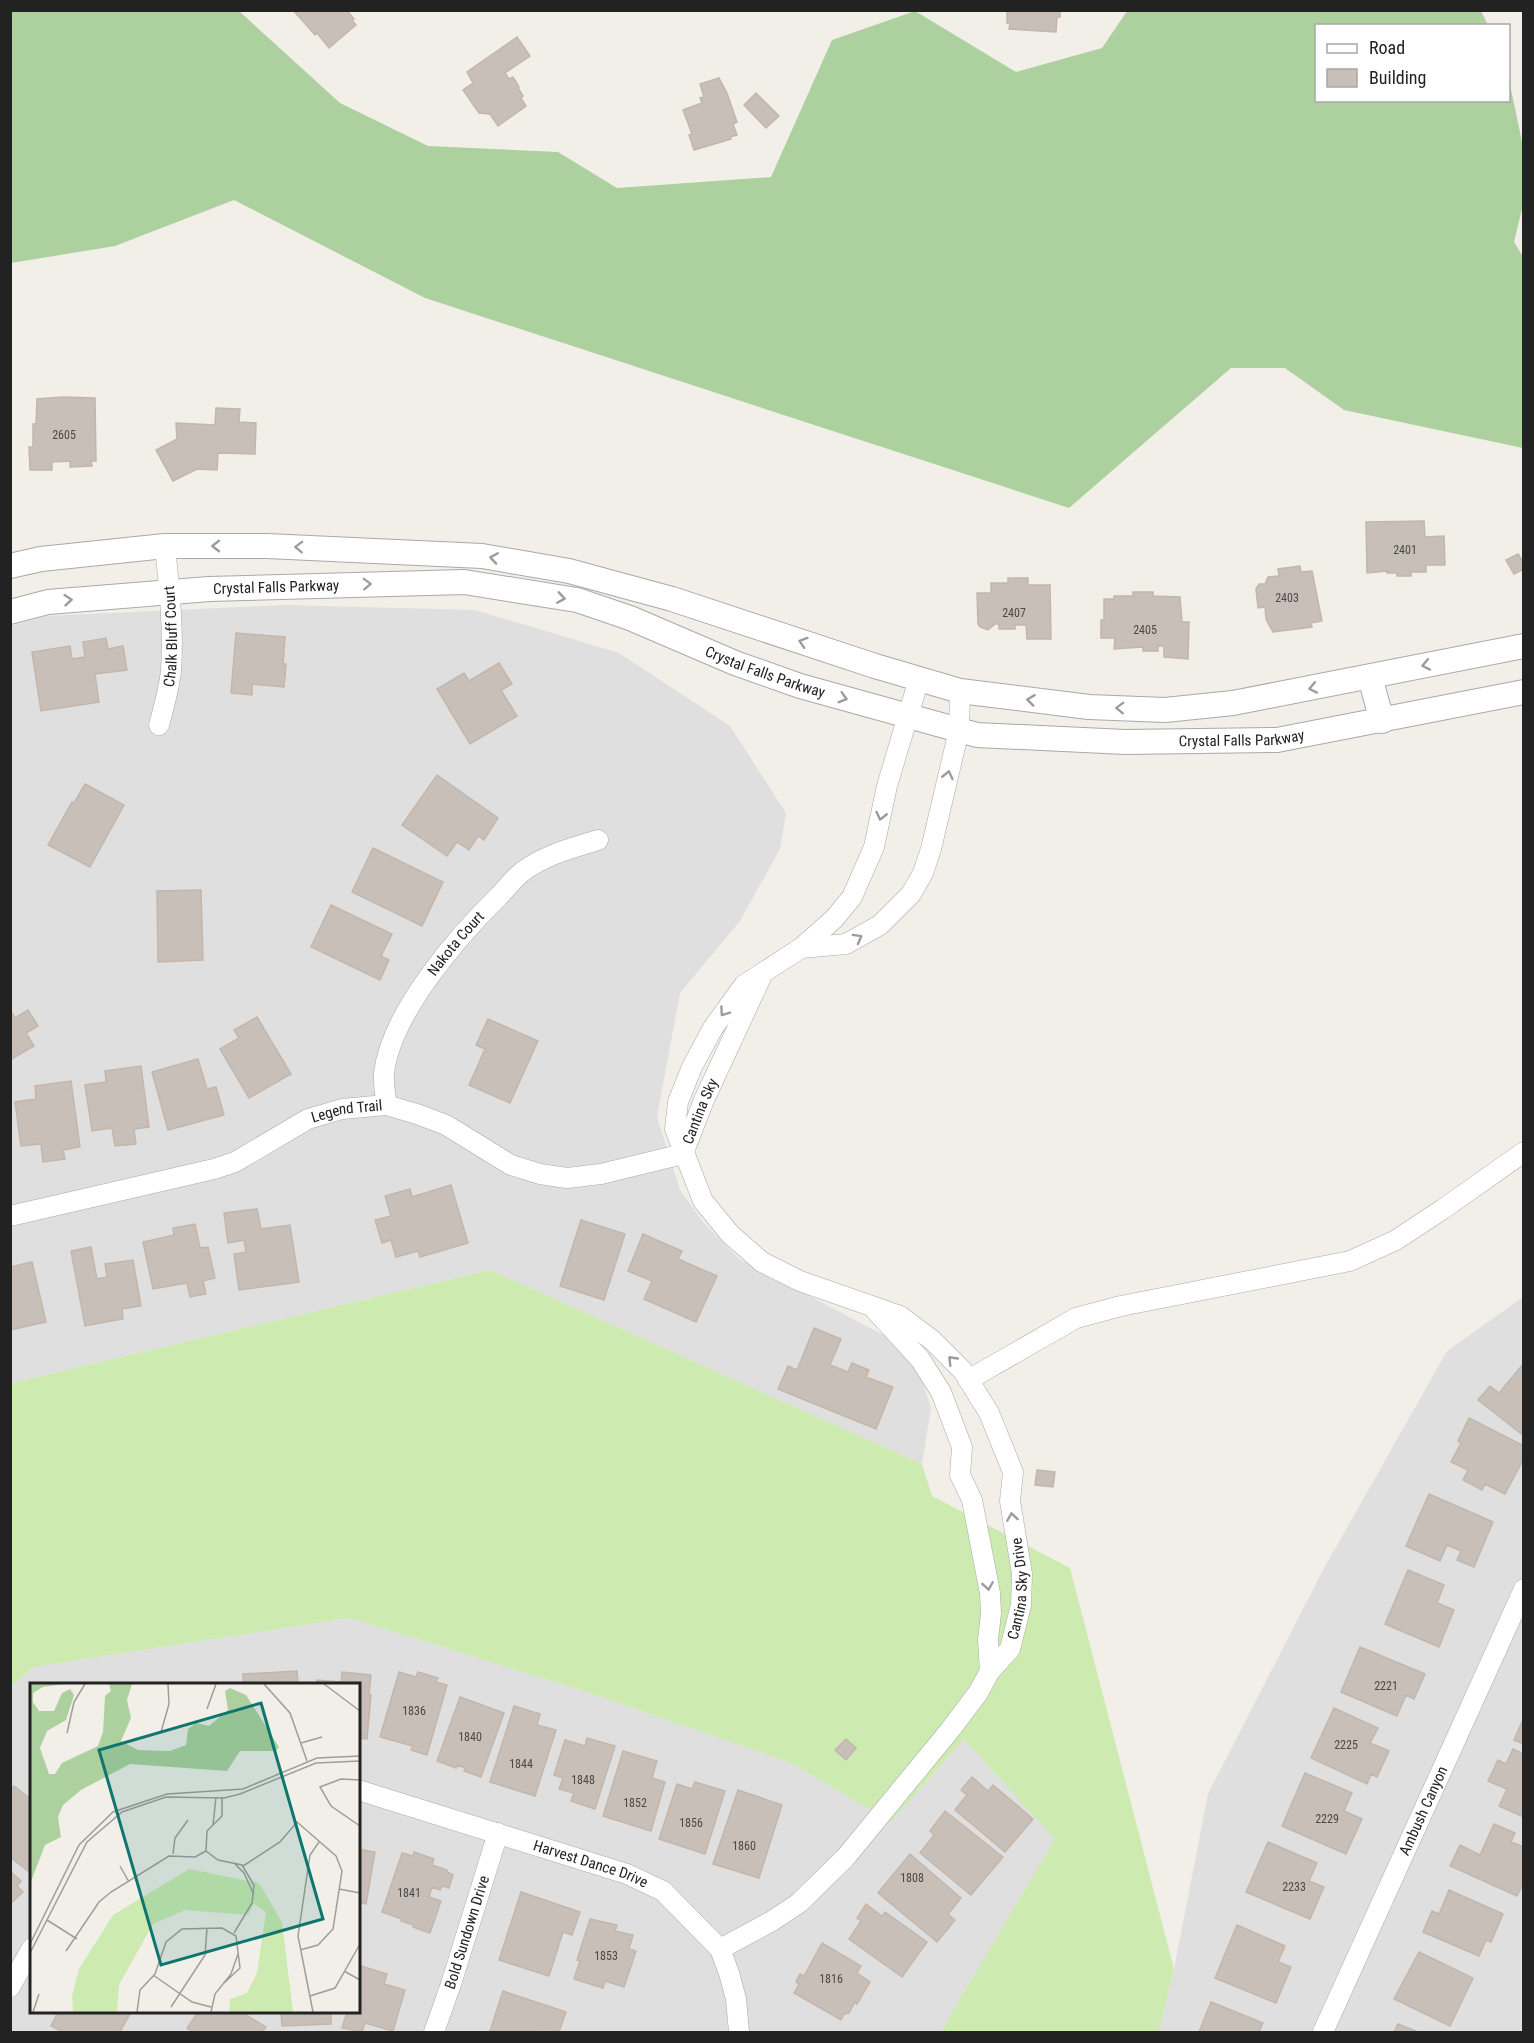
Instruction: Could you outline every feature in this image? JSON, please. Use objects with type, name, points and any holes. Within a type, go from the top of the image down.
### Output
[{"type":"street","points":[[10,566],[41,559],[165,546],[267,546],[482,556],[569,571],[672,599],[960,691],[1089,707],[1165,710],[1233,703],[1524,646]]},
{"type":"street","name":"Chalk Bluff Court","points":[[159,725],[171,671],[165,546]]},
{"type":"street","name":"Crystal Falls Parkway","points":[[10,612],[48,602],[169,592],[464,582],[577,600],[630,618],[735,663],[800,686],[977,735],[1125,742],[1277,740],[1524,692]]},
{"type":"street","points":[[1370,677],[1382,721]]},
{"type":"street","name":"Cantina Sky","points":[[683,1154],[704,1100],[764,970],[801,948],[834,919],[852,897],[874,847],[887,786],[919,679]]},
{"type":"street","name":"Cantina Sky","points":[[801,948],[846,944],[880,925],[911,894],[923,873],[932,849],[959,730],[960,691]]},
{"type":"street","name":"Nakota Court","points":[[387,1105],[384,1074],[393,1038],[413,1002],[440,962],[485,909],[523,872],[550,855],[598,840]]},
{"type":"street","name":"Legend Trail","points":[[10,1216],[214,1169],[235,1162],[308,1119],[342,1109],[387,1105],[417,1114],[446,1125],[511,1165],[540,1174],[567,1178],[601,1174],[683,1154]]},
{"type":"street","points":[[968,1380],[1076,1318],[1121,1306],[1350,1261],[1396,1240],[1524,1152]]},
{"type":"street","name":"Cantina Sky Drive","points":[[683,1154],[703,1201],[730,1234],[762,1262],[800,1281],[900,1316],[932,1340],[963,1371],[989,1413],[1013,1472],[1010,1501],[1022,1574],[1021,1605],[1010,1649],[990,1671],[978,1693],[950,1730],[826,1878],[799,1903],[772,1921],[720,1949]]},
{"type":"street","name":"Cantina Sky Drive","points":[[873,1308],[920,1359],[941,1392],[962,1448],[960,1475],[972,1500],[990,1593],[991,1613],[988,1640],[990,1671]]},
{"type":"street","name":"Ambush Canyon","points":[[1323,2032],[1524,1589]]},
{"type":"street","name":"Harvest Dance Drive","points":[[360,1791],[627,1874],[663,1891],[720,1949],[736,1999],[739,2032]]},
{"type":"street","name":"Bold Sundown Drive","points":[[434,2032],[498,1833]]},
{"type":"street","points":[[10,1987],[30,1952]]},
{"type":"shaded area","points":[[285,605],[475,610],[619,653],[730,726],[786,813],[780,849],[740,921],[680,993],[657,1117],[680,1190],[703,1222],[739,1259],[891,1339],[920,1375],[931,1408],[922,1464],[490,1270],[11,1383],[11,626],[46,616]]},
{"type":"shaded area","points":[[1523,1297],[1523,2032],[1159,2032],[1174,1969],[1208,1794],[1323,1570],[1447,1351]]},
{"type":"shaded area","points":[[349,1618],[584,1691],[791,1763],[891,1822],[964,1739],[1056,1839],[942,2032],[11,2032],[10,1687],[33,1667]]},
{"type":"green space","points":[[11,10],[239,11],[340,103],[428,146],[558,152],[617,188],[771,177],[832,40],[915,11],[1016,72],[1102,48],[1127,11],[1481,11],[1488,24],[1315,24],[1315,102],[1510,102],[1510,85],[1524,151],[1523,205],[1514,242],[1524,258],[1523,448],[1344,410],[1285,368],[1231,368],[1069,508],[425,298],[234,200],[115,246],[11,263]]},
{"type":"green space","points":[[490,1270],[922,1464],[932,1496],[1070,1568],[1174,1969],[1159,2032],[942,2032],[1055,1839],[964,1739],[891,1822],[791,1763],[584,1691],[349,1618],[33,1667],[11,1687],[11,1383]]},
{"type":"building","points":[[293,10],[347,10],[356,25],[329,48]]},
{"type":"building","points":[[1007,10],[1060,10],[1056,32],[1009,29]]},
{"type":"building","points":[[517,37],[530,56],[505,73],[509,79],[513,77],[526,106],[498,126],[490,114],[479,113],[463,90],[473,83],[467,72]]},
{"type":"building","points":[[719,78],[737,122],[733,124],[737,135],[730,137],[731,139],[694,150],[689,135],[692,134],[683,110],[702,103],[700,98],[704,97],[700,84]]},
{"type":"building","points":[[756,93],[779,116],[766,128],[744,105]]},
{"type":"building","points":[[95,398],[96,461],[91,461],[92,466],[70,467],[70,461],[52,462],[52,470],[30,470],[29,447],[33,447],[33,424],[36,424],[37,399]]},
{"type":"building","points":[[216,408],[240,409],[239,422],[256,423],[255,454],[218,453],[217,470],[197,469],[173,481],[156,450],[177,439],[176,423],[215,425]]},
{"type":"building","points":[[1424,521],[1425,537],[1444,536],[1445,565],[1426,565],[1426,572],[1411,572],[1411,576],[1397,576],[1397,573],[1387,573],[1387,571],[1367,573],[1366,522]]},
{"type":"building","points":[[1518,554],[1524,563],[1524,569],[1514,574],[1506,560]]},
{"type":"building","points":[[1300,566],[1301,572],[1312,571],[1322,621],[1311,623],[1312,627],[1273,632],[1266,619],[1265,607],[1258,608],[1256,589],[1259,584],[1265,584],[1268,577],[1279,576],[1278,569]]},
{"type":"building","points":[[1008,578],[1028,578],[1028,585],[1050,585],[1051,639],[1027,639],[1026,625],[1015,625],[1015,629],[999,629],[999,624],[995,624],[988,630],[980,627],[977,593],[991,593],[991,583],[1008,583]]},
{"type":"building","points":[[1133,592],[1153,592],[1153,596],[1180,597],[1182,622],[1189,622],[1188,659],[1164,657],[1164,646],[1158,646],[1158,651],[1143,651],[1143,647],[1114,649],[1115,638],[1101,638],[1104,599],[1114,599],[1114,596],[1133,596]]},
{"type":"building","points":[[236,633],[285,637],[284,687],[252,684],[252,695],[231,693]]},
{"type":"building","points":[[106,638],[108,649],[123,646],[127,670],[95,674],[99,702],[41,711],[32,652],[70,646],[72,659],[85,657],[83,642]]},
{"type":"building","points":[[499,663],[512,684],[501,690],[517,716],[470,744],[437,689],[464,673],[469,681]]},
{"type":"building","points":[[437,775],[498,818],[484,840],[478,836],[469,850],[457,842],[447,856],[402,825]]},
{"type":"building","points":[[85,784],[124,805],[90,867],[48,845]]},
{"type":"building","points":[[373,848],[443,882],[422,926],[352,892]]},
{"type":"building","points":[[201,890],[203,960],[158,962],[157,891]]},
{"type":"building","points":[[331,905],[392,934],[381,956],[389,960],[380,980],[311,947]]},
{"type":"building","points":[[10,1010],[15,1018],[28,1010],[38,1026],[26,1033],[34,1046],[10,1060]]},
{"type":"building","points":[[257,1017],[291,1074],[249,1098],[220,1049],[239,1038],[234,1030]]},
{"type":"building","points":[[488,1019],[538,1041],[510,1103],[469,1085],[485,1049],[476,1045]]},
{"type":"building","points":[[198,1059],[207,1089],[216,1087],[224,1115],[168,1130],[152,1072]]},
{"type":"building","points":[[141,1066],[149,1127],[134,1129],[136,1144],[115,1146],[112,1128],[92,1131],[85,1085],[106,1082],[105,1071]]},
{"type":"building","points":[[71,1081],[80,1147],[63,1150],[65,1159],[43,1162],[41,1144],[21,1146],[15,1102],[36,1099],[35,1086]]},
{"type":"building","points":[[451,1185],[468,1243],[420,1257],[418,1251],[396,1257],[391,1240],[382,1243],[375,1220],[391,1216],[385,1196],[410,1189],[412,1197]]},
{"type":"building","points":[[257,1209],[261,1229],[290,1225],[299,1282],[239,1290],[234,1254],[246,1252],[244,1240],[228,1243],[224,1213]]},
{"type":"building","points":[[581,1220],[625,1234],[604,1300],[560,1286]]},
{"type":"building","points":[[195,1224],[200,1248],[208,1247],[215,1278],[203,1281],[206,1294],[190,1297],[187,1283],[153,1289],[143,1242],[174,1235],[173,1228]]},
{"type":"building","points":[[643,1234],[682,1251],[678,1259],[717,1276],[696,1322],[644,1299],[652,1281],[628,1271]]},
{"type":"building","points":[[91,1247],[97,1279],[107,1277],[105,1264],[133,1260],[141,1306],[122,1309],[123,1319],[85,1326],[71,1251]]},
{"type":"building","points":[[32,1262],[46,1322],[10,1330],[10,1267]]},
{"type":"building","points":[[814,1328],[841,1339],[830,1365],[848,1372],[852,1363],[869,1370],[866,1377],[893,1387],[876,1429],[778,1389],[788,1366],[797,1370]]},
{"type":"building","points":[[1524,1363],[1524,1436],[1478,1400],[1490,1386],[1499,1393]]},
{"type":"building","points":[[1469,1418],[1524,1446],[1524,1458],[1505,1494],[1485,1484],[1482,1490],[1463,1480],[1468,1470],[1451,1462],[1461,1443],[1458,1441]]},
{"type":"building","points":[[1037,1470],[1055,1472],[1053,1487],[1035,1485]]},
{"type":"building","points":[[1429,1494],[1493,1522],[1474,1567],[1457,1560],[1461,1551],[1447,1545],[1440,1561],[1406,1546]]},
{"type":"building","points":[[1408,1570],[1444,1585],[1437,1603],[1454,1610],[1439,1647],[1385,1624]]},
{"type":"building","points":[[1360,1647],[1425,1674],[1414,1699],[1406,1695],[1397,1716],[1341,1692]]},
{"type":"building","points":[[297,1671],[298,1683],[243,1683],[243,1674]]},
{"type":"building","points":[[342,1672],[371,1675],[367,1739],[360,1738],[360,1683],[316,1683],[317,1680],[341,1682]]},
{"type":"building","points":[[399,1672],[416,1677],[418,1672],[438,1678],[436,1682],[447,1685],[427,1755],[411,1750],[413,1746],[380,1737]]},
{"type":"building","points":[[460,1697],[504,1713],[481,1777],[464,1771],[465,1768],[457,1765],[456,1768],[437,1761]]},
{"type":"building","points":[[514,1706],[540,1714],[537,1725],[556,1730],[535,1796],[490,1782]]},
{"type":"building","points":[[1334,1708],[1378,1728],[1370,1743],[1389,1751],[1377,1777],[1371,1774],[1367,1784],[1311,1758]]},
{"type":"building","points":[[1524,1717],[1524,1744],[1514,1740]]},
{"type":"building","points":[[587,1738],[615,1746],[595,1809],[571,1801],[574,1793],[559,1789],[563,1778],[554,1775],[565,1740],[585,1746]]},
{"type":"building","points":[[846,1739],[856,1748],[846,1760],[835,1750]]},
{"type":"building","points":[[1513,1749],[1524,1754],[1524,1817],[1499,1806],[1507,1789],[1488,1781],[1498,1760],[1506,1764]]},
{"type":"building","points":[[623,1751],[657,1761],[652,1778],[665,1782],[651,1831],[603,1816]]},
{"type":"building","points":[[1305,1773],[1352,1793],[1344,1811],[1362,1819],[1346,1854],[1282,1826]]},
{"type":"building","points":[[972,1777],[988,1791],[993,1785],[1033,1819],[1005,1852],[955,1810],[967,1795],[961,1790]]},
{"type":"building","points":[[695,1782],[725,1791],[705,1854],[659,1839],[677,1784],[692,1789]]},
{"type":"building","points":[[14,1786],[30,1798],[30,1869],[28,1871],[10,1857],[10,1790]]},
{"type":"building","points":[[738,1790],[782,1805],[759,1878],[713,1864]]},
{"type":"building","points":[[945,1811],[1003,1857],[971,1895],[920,1853],[934,1835],[930,1831]]},
{"type":"building","points":[[1494,1824],[1515,1833],[1511,1842],[1524,1847],[1524,1882],[1517,1896],[1450,1866],[1460,1845],[1480,1855]]},
{"type":"building","points":[[1268,1842],[1317,1863],[1309,1881],[1324,1887],[1310,1919],[1246,1892]]},
{"type":"building","points":[[360,1849],[375,1852],[366,1904],[360,1902]]},
{"type":"building","points":[[414,1852],[434,1859],[432,1865],[447,1870],[453,1875],[449,1888],[442,1886],[440,1890],[432,1887],[429,1897],[441,1901],[430,1933],[382,1912],[402,1853],[413,1856]]},
{"type":"building","points":[[910,1854],[961,1898],[948,1914],[955,1920],[937,1942],[878,1893]]},
{"type":"building","points":[[10,1871],[21,1881],[17,1886],[23,1892],[11,1903]]},
{"type":"building","points":[[1449,1890],[1503,1914],[1491,1942],[1486,1940],[1479,1956],[1423,1932],[1432,1911],[1439,1914]]},
{"type":"building","points":[[521,1892],[580,1912],[572,1935],[563,1932],[549,1976],[499,1960]]},
{"type":"building","points":[[866,1904],[882,1916],[885,1912],[927,1942],[902,1977],[849,1939],[861,1921],[857,1918]]},
{"type":"building","points":[[590,1919],[617,1925],[615,1931],[633,1935],[629,1949],[636,1951],[624,1987],[605,1981],[603,1988],[574,1979],[580,1961],[577,1960]]},
{"type":"building","points":[[1237,1925],[1285,1946],[1278,1962],[1291,1967],[1276,2003],[1215,1978]]},
{"type":"building","points":[[822,1943],[861,1966],[857,1973],[870,1982],[857,2004],[855,2002],[849,2013],[844,2014],[841,2020],[794,1993],[799,1984],[796,1982],[800,1974],[804,1976]]},
{"type":"building","points":[[1419,1952],[1473,1978],[1450,2026],[1394,1999]]},
{"type":"building","points":[[361,1966],[387,1974],[384,1984],[405,1990],[393,2031],[365,2023],[362,2032],[342,2028],[347,2013],[360,2013]]},
{"type":"building","points":[[503,1991],[566,2012],[559,2032],[490,2031]]},
{"type":"building","points":[[1211,2002],[1263,2023],[1259,2032],[1199,2032]]},
{"type":"building","points":[[58,2013],[130,2013],[120,2032],[63,2032],[51,2026]]},
{"type":"building","points":[[197,2013],[243,2013],[266,2027],[262,2032],[193,2032],[187,2028]]},
{"type":"building","points":[[281,2013],[331,2013],[331,2024],[282,2026]]},
{"type":"building","points":[[1398,2024],[1418,2032],[1394,2032]]}]
